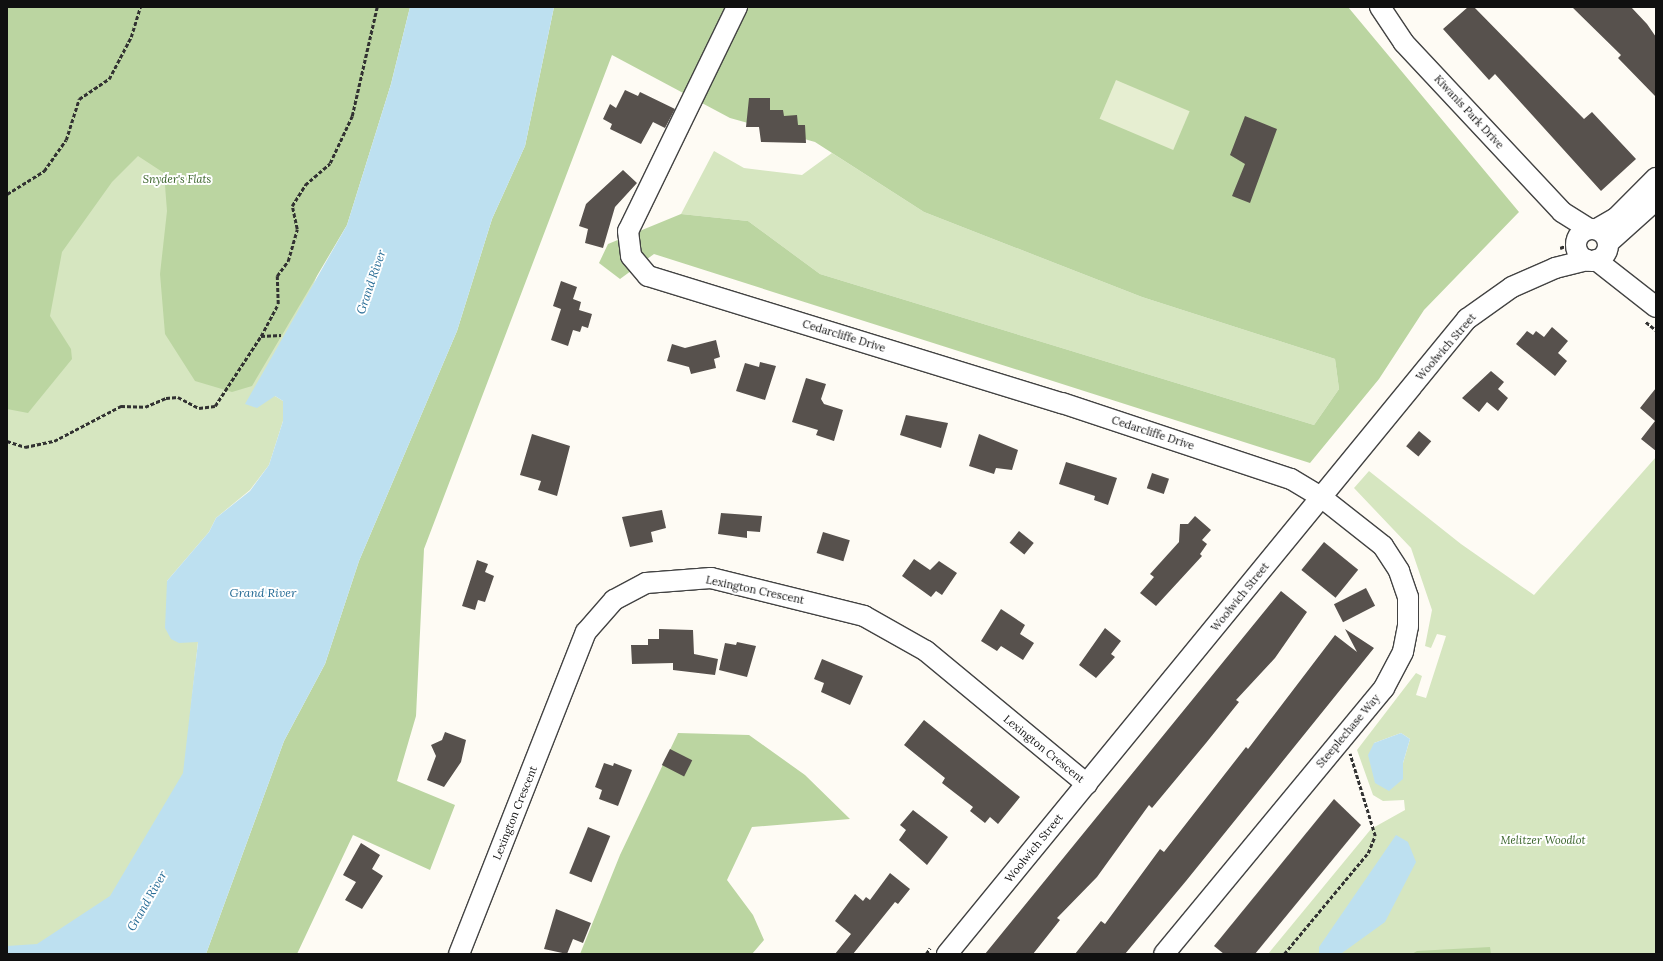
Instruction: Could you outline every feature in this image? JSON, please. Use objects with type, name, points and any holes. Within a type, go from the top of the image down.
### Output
[{"type":"street","name":"Cedarcliffe Drive","points":[[737,7],[628,231],[631,256],[648,276],[1070,405],[1292,479],[1321,497]]},
{"type":"street","name":"Kiwanis Park Drive","points":[[1380,7],[1404,43],[1592,245]]},
{"type":"street","points":[[1592,245],[1616,218],[1656,178]]},
{"type":"street","points":[[1592,245],[1656,200]]},
{"type":"street","name":"Woolwich Street","points":[[947,954],[1467,319],[1512,287],[1555,268],[1592,245]]},
{"type":"street","points":[[1592,245],[1656,307]]},
{"type":"street","name":"Steeplechase Way","points":[[1164,954],[1338,743],[1394,671],[1408,626],[1408,597],[1399,571],[1384,546],[1321,497]]},
{"type":"street","name":"Lexington Crescent","points":[[459,954],[586,632],[614,600],[646,583],[711,578],[864,616],[926,651],[1087,784]]},
{"type":"path","points":[[7,194],[44,171],[66,140],[79,99],[109,79],[131,36],[140,7]]},
{"type":"path","points":[[7,441],[25,447],[54,441],[121,406],[144,407],[166,398],[178,397],[199,408],[215,406],[262,336],[278,304],[277,276],[288,261],[296,229],[292,206],[305,185],[330,164],[352,116],[377,7]]},
{"type":"path","points":[[262,336],[281,335]]},
{"type":"path","points":[[1284,954],[1368,853],[1375,836],[1350,755],[1338,743]]},
{"type":"green space","name":"Snyder's Flats","points":[[7,7],[410,7],[275,396],[283,401],[283,421],[269,465],[250,490],[216,518],[209,532],[167,581],[198,642],[184,773],[79,954],[7,954]]},
{"type":"green space","points":[[7,7],[410,7],[391,84],[347,225],[252,386],[232,392],[195,381],[165,334],[160,274],[167,211],[164,173],[138,156],[112,182],[62,252],[50,316],[71,349],[72,359],[28,413],[7,409]]},
{"type":"green space","points":[[554,7],[1348,7],[1519,212],[1424,310],[1379,379],[1310,463],[654,254],[620,279],[599,263],[608,244],[681,214],[748,221],[820,274],[1314,425],[1339,389],[1335,359],[1142,297],[924,212],[815,142],[730,118],[612,55],[424,549],[416,716],[397,781],[455,805],[430,870],[353,835],[297,954],[206,954],[284,741],[325,664],[359,561],[457,331],[492,219],[525,146]]},
{"type":"green space","points":[[1116,80],[1190,111],[1173,150],[1100,119]]},
{"type":"green space","points":[[714,151],[744,168],[802,175],[832,153],[924,212],[1142,297],[1335,359],[1339,389],[1314,425],[820,274],[748,221],[681,214]]},
{"type":"green space","name":"Melitzer Woodlot","points":[[1656,457],[1656,954],[1268,954],[1371,829],[1405,810],[1404,800],[1383,801],[1373,795],[1357,750],[1416,673],[1422,676],[1416,695],[1426,698],[1446,636],[1437,634],[1431,648],[1425,646],[1432,610],[1411,548],[1354,488],[1369,471],[1461,544],[1534,595]],"holes":[[[1401,733],[1410,739],[1403,763],[1403,779],[1374,743]]]},
{"type":"green space","points":[[678,733],[749,735],[805,775],[850,819],[752,827],[727,880],[753,915],[764,940],[752,954],[580,954],[620,855]]},
{"type":"green space","points":[[1490,947],[1491,954],[1412,954],[1417,951]]},
{"type":"water","name":"Grand River","points":[[410,7],[554,7],[525,146],[492,219],[457,331],[359,561],[325,664],[284,741],[206,954],[7,954],[7,946],[37,944],[110,896],[183,773],[198,642],[179,643],[171,639],[165,628],[167,581],[209,532],[216,518],[250,491],[269,465],[283,421],[283,401],[275,396],[257,408],[245,404],[347,225],[391,84]]},
{"type":"water","points":[[1401,733],[1410,739],[1403,763],[1403,779],[1389,791],[1375,783],[1368,755],[1374,743]]},
{"type":"water","points":[[1396,835],[1408,842],[1416,862],[1385,922],[1342,953],[1319,954],[1319,947]]},
{"type":"building","points":[[1468,7],[1474,7],[1584,119],[1592,112],[1636,159],[1601,191],[1495,74],[1489,80],[1443,29]]},
{"type":"building","points":[[1572,7],[1631,7],[1647,24],[1656,37],[1656,97],[1618,58],[1621,55]]},
{"type":"building","points":[[625,90],[638,96],[640,92],[675,109],[665,128],[653,122],[641,144],[610,129],[612,124],[603,119],[610,104],[616,108]]},
{"type":"building","points":[[749,98],[770,98],[770,110],[783,110],[784,116],[797,115],[798,125],[805,125],[806,143],[761,142],[759,127],[746,127]]},
{"type":"building","points":[[1245,116],[1277,129],[1250,203],[1232,196],[1245,164],[1230,155]]},
{"type":"building","points":[[623,170],[637,183],[615,207],[603,248],[585,243],[588,229],[579,226],[586,204]]},
{"type":"building","points":[[561,281],[577,287],[573,299],[581,302],[579,310],[592,314],[588,328],[582,326],[580,332],[573,330],[568,346],[551,340],[561,309],[553,306]]},
{"type":"building","points":[[1552,327],[1568,341],[1558,353],[1567,361],[1555,376],[1516,344],[1527,331],[1533,335],[1536,331],[1544,337]]},
{"type":"building","points":[[716,340],[720,357],[714,359],[716,368],[691,374],[689,367],[667,361],[672,344],[685,348]]},
{"type":"building","points":[[760,362],[776,366],[765,400],[736,391],[745,363],[759,367]]},
{"type":"building","points":[[1491,371],[1504,382],[1498,389],[1508,398],[1498,411],[1487,402],[1479,412],[1462,398]]},
{"type":"building","points":[[806,378],[826,384],[821,399],[824,404],[843,410],[834,441],[816,435],[818,430],[792,422]]},
{"type":"building","points":[[1656,388],[1656,451],[1641,439],[1655,421],[1640,408]]},
{"type":"building","points":[[906,415],[948,423],[941,448],[900,435]]},
{"type":"building","points":[[1419,431],[1431,441],[1418,457],[1406,446]]},
{"type":"building","points":[[532,434],[570,446],[557,496],[538,490],[541,481],[520,475]]},
{"type":"building","points":[[979,434],[1018,450],[1012,470],[996,468],[994,474],[969,466]]},
{"type":"building","points":[[1066,462],[1117,478],[1108,505],[1094,500],[1095,496],[1059,484]]},
{"type":"building","points":[[1152,473],[1169,479],[1164,494],[1147,488]]},
{"type":"building","points":[[662,510],[666,528],[651,532],[653,542],[630,547],[622,517]]},
{"type":"building","points":[[721,513],[762,516],[760,532],[747,531],[747,538],[718,534]]},
{"type":"building","points":[[1195,516],[1211,530],[1202,540],[1207,544],[1200,554],[1202,556],[1156,606],[1140,593],[1154,577],[1150,574],[1179,542],[1180,524],[1188,524]]},
{"type":"building","points":[[1019,531],[1034,543],[1024,555],[1010,543]]},
{"type":"building","points":[[823,532],[850,540],[843,561],[817,553]]},
{"type":"building","points":[[1324,542],[1358,570],[1336,598],[1301,570]]},
{"type":"building","points":[[914,559],[930,570],[939,561],[957,573],[942,595],[936,591],[931,597],[902,576]]},
{"type":"building","points":[[477,560],[488,564],[485,572],[494,576],[485,602],[478,600],[475,610],[462,606]]},
{"type":"building","points":[[1366,588],[1375,606],[1343,622],[1334,604]]},
{"type":"building","points":[[1281,591],[1307,612],[1275,658],[1236,700],[1239,702],[1206,743],[1152,808],[1149,805],[1097,877],[1057,918],[1060,920],[1033,954],[985,954]]},
{"type":"building","points":[[1001,609],[1025,625],[1020,634],[1034,643],[1023,660],[1001,646],[997,651],[981,641]]},
{"type":"building","points":[[1105,628],[1121,641],[1111,654],[1115,657],[1096,678],[1079,665]]},
{"type":"building","points":[[659,629],[693,630],[694,654],[718,659],[715,675],[673,670],[673,663],[632,664],[631,645],[648,645],[648,639],[659,639]]},
{"type":"building","points":[[1345,629],[1374,648],[1186,881],[1125,954],[1075,954],[1101,921],[1105,924],[1160,849],[1164,852],[1246,747],[1248,749],[1335,635],[1357,652]]},
{"type":"building","points":[[737,642],[756,646],[747,677],[719,670],[725,643],[736,645]]},
{"type":"building","points":[[822,659],[863,676],[850,705],[821,692],[824,683],[814,679]]},
{"type":"building","points":[[924,720],[1020,797],[998,824],[990,817],[985,823],[970,811],[973,807],[942,783],[945,778],[904,745]]},
{"type":"building","points":[[445,732],[466,740],[461,762],[444,787],[427,780],[436,756],[431,745],[442,740]]},
{"type":"building","points":[[670,749],[692,760],[684,776],[662,765]]},
{"type":"building","points":[[604,763],[613,766],[614,763],[632,770],[618,806],[599,799],[602,790],[595,787]]},
{"type":"building","points":[[1334,799],[1361,825],[1255,954],[1224,954],[1214,946]]},
{"type":"building","points":[[913,810],[948,837],[927,865],[899,840],[906,830],[900,825]]},
{"type":"building","points":[[588,827],[610,836],[592,882],[569,873]]},
{"type":"building","points":[[361,843],[380,855],[372,869],[383,876],[362,909],[345,900],[356,882],[343,875]]},
{"type":"building","points":[[890,873],[910,889],[898,904],[895,902],[853,954],[835,954],[851,934],[835,921],[855,894],[863,901],[866,897],[870,900]]},
{"type":"building","points":[[556,909],[591,923],[583,943],[573,939],[567,954],[544,949]]}]
